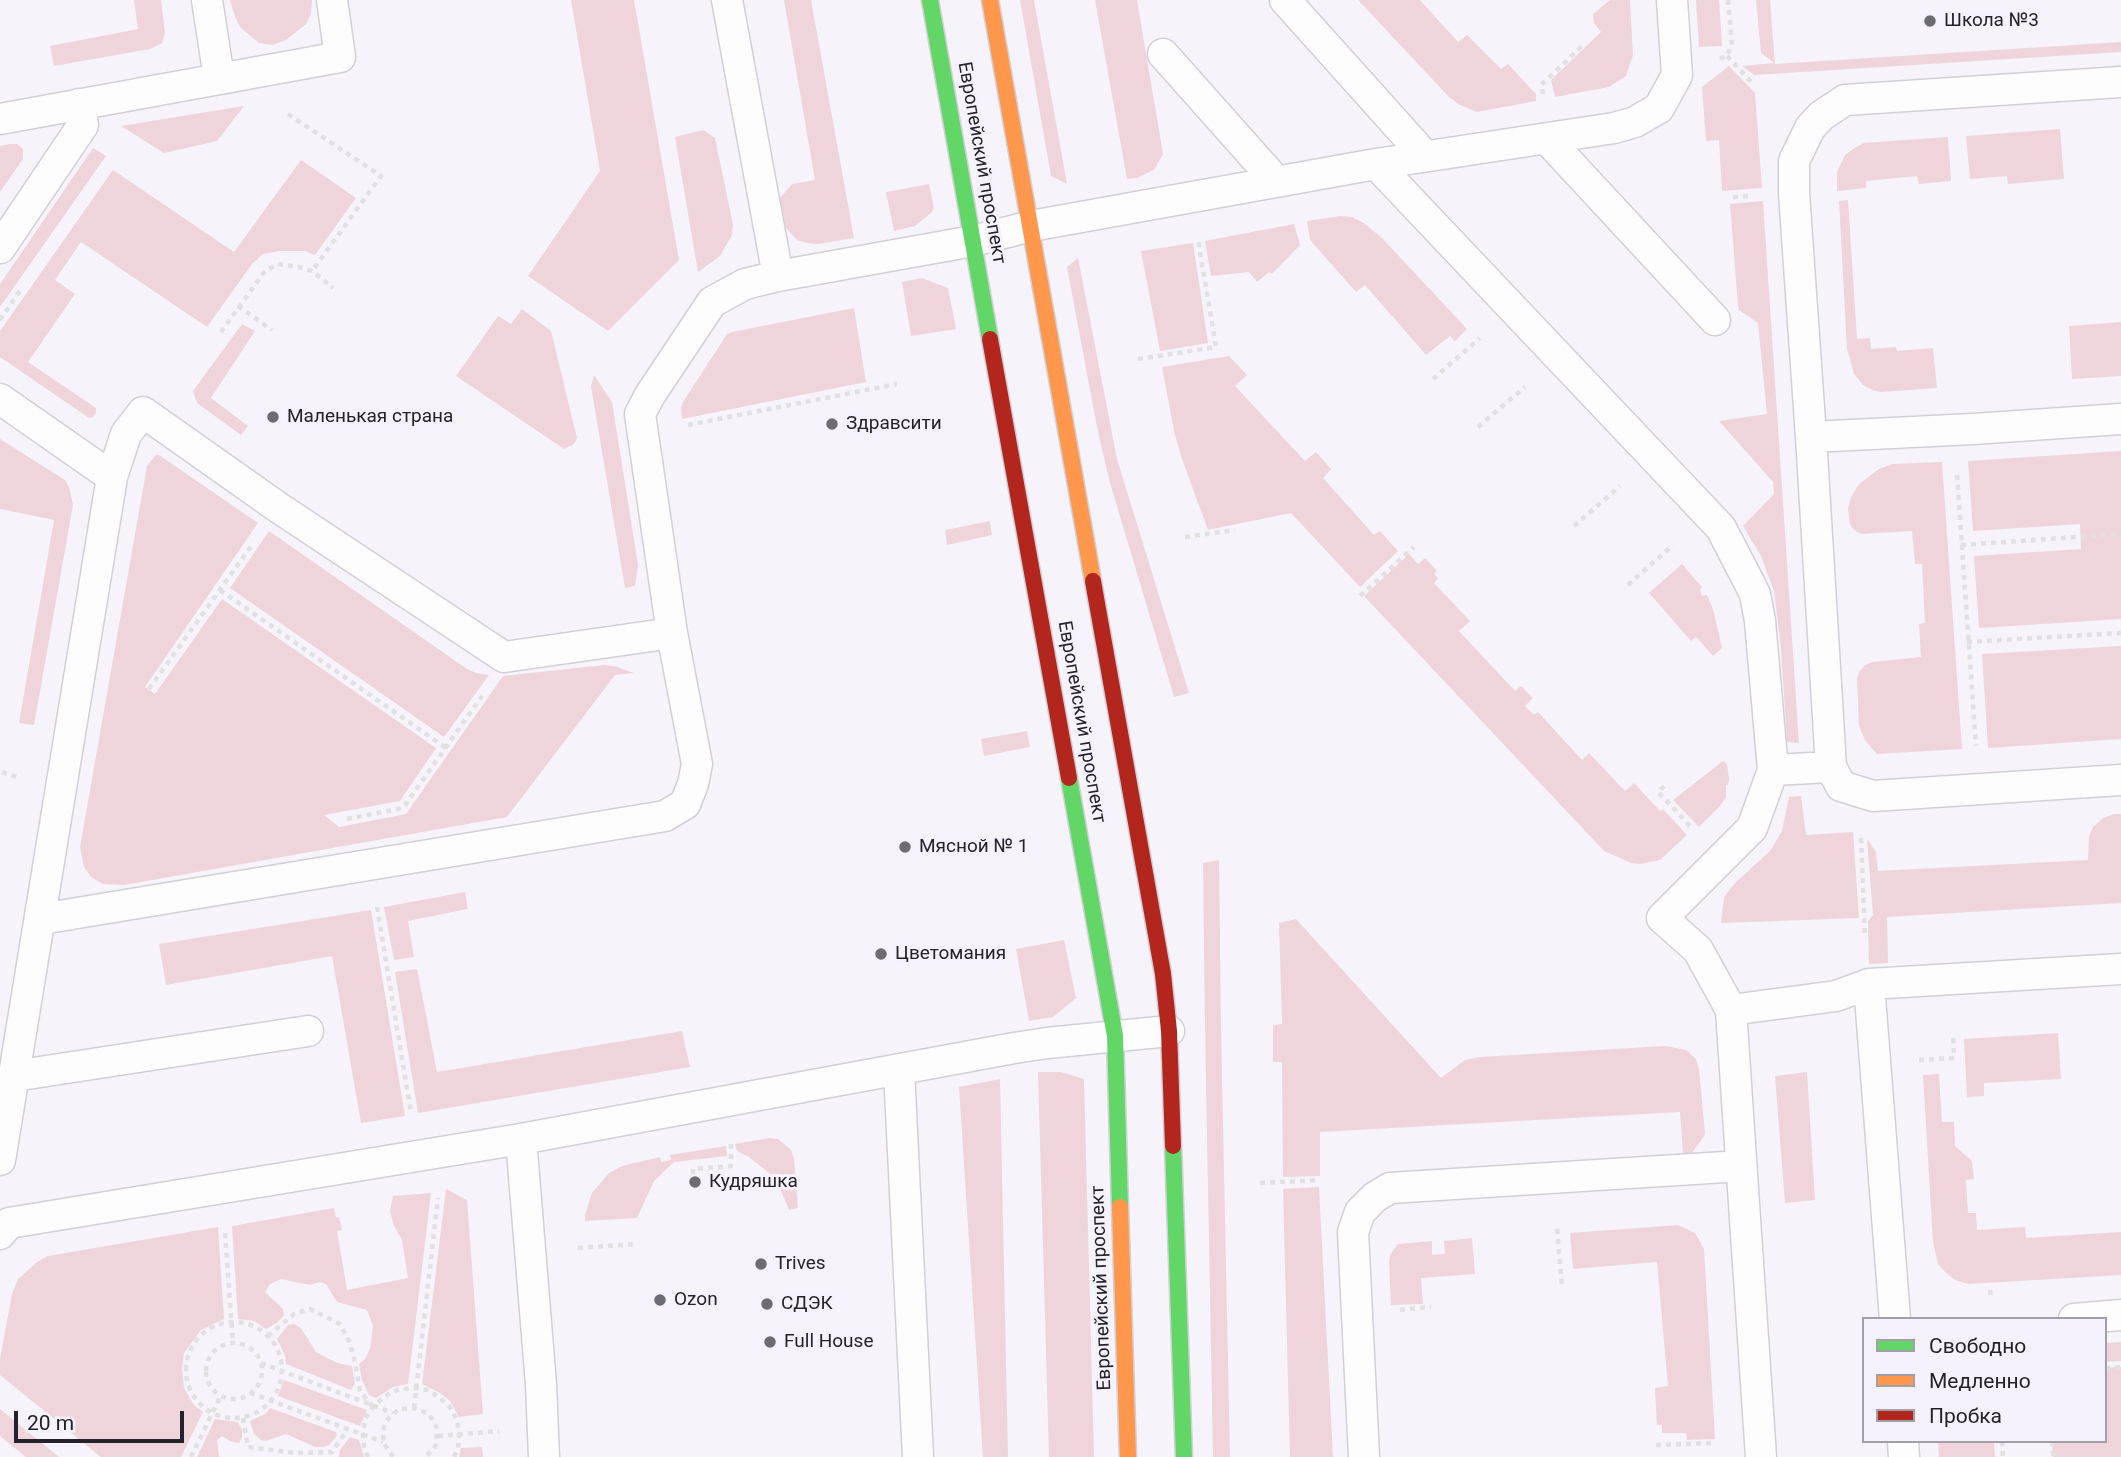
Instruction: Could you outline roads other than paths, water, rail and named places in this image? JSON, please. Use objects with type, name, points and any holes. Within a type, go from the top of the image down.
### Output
[{"type":"street","name":"Европейский проспект","points":[[930,0],[1115,1036],[1128,1457]]},
{"type":"street","name":"Европейский проспект","points":[[990,0],[1163,974],[1168,1031],[1184,1457]]},
{"type":"lane","points":[[207,0],[219,78]]},
{"type":"lane","points":[[0,119],[340,57],[332,0]]},
{"type":"lane","points":[[727,0],[778,276]]},
{"type":"lane","points":[[1285,0],[1425,156]]},
{"type":"lane","points":[[41,919],[665,816],[685,804],[697,764],[672,633],[640,414],[712,302],[745,284],[778,276],[974,241],[1031,226],[1276,181],[1614,128],[1635,122],[1660,108],[1677,75],[1672,0]]},
{"type":"lane","points":[[1163,54],[1276,181]]},
{"type":"lane","points":[[2121,82],[1845,100],[1821,116],[1810,128],[1794,161],[1831,768],[1841,786],[1873,796],[2121,780]]},
{"type":"lane","points":[[0,248],[83,125],[79,104]]},
{"type":"lane","points":[[1546,139],[1715,320]]},
{"type":"lane","points":[[1376,164],[1721,528],[1755,594],[1760,621],[1773,770],[1752,828],[1662,918],[1698,950],[1731,1010],[1761,1457]]},
{"type":"lane","points":[[0,399],[112,477]]},
{"type":"lane","points":[[0,1160],[112,477],[126,434],[143,412],[279,508],[504,657],[672,633]]},
{"type":"lane","points":[[1811,436],[2121,419]]},
{"type":"lane","points":[[1773,770],[1831,768]]},
{"type":"lane","points":[[1731,1010],[1836,996],[1869,984],[2121,969]]},
{"type":"lane","points":[[1869,984],[1895,1317]]},
{"type":"lane","points":[[14,1076],[308,1031]]},
{"type":"lane","points":[[3,1222],[521,1139],[1047,1043],[1168,1031]]},
{"type":"lane","points":[[899,1070],[918,1457]]},
{"type":"lane","points":[[521,1139],[541,1384],[544,1457]]},
{"type":"lane","points":[[1364,1457],[1353,1232],[1360,1212],[1375,1197],[1390,1188],[1741,1166]]},
{"type":"lane","points":[[2098,1317],[2121,1315]]},
{"type":"place","name":"Школа №3","points":[[1930,21]]},
{"type":"place","name":"Маленькая страна","points":[[273,417]]},
{"type":"place","name":"Здравсити","points":[[832,424]]},
{"type":"place","name":"Мясной № 1","points":[[905,847]]},
{"type":"place","name":"Цветомания","points":[[881,954]]},
{"type":"place","name":"Кудряшка","points":[[695,1182]]},
{"type":"place","name":"Trives","points":[[761,1264]]},
{"type":"place","name":"Ozon","points":[[660,1300]]},
{"type":"place","name":"СДЭК","points":[[767,1304]]},
{"type":"place","name":"Full House","points":[[770,1342]]}]
